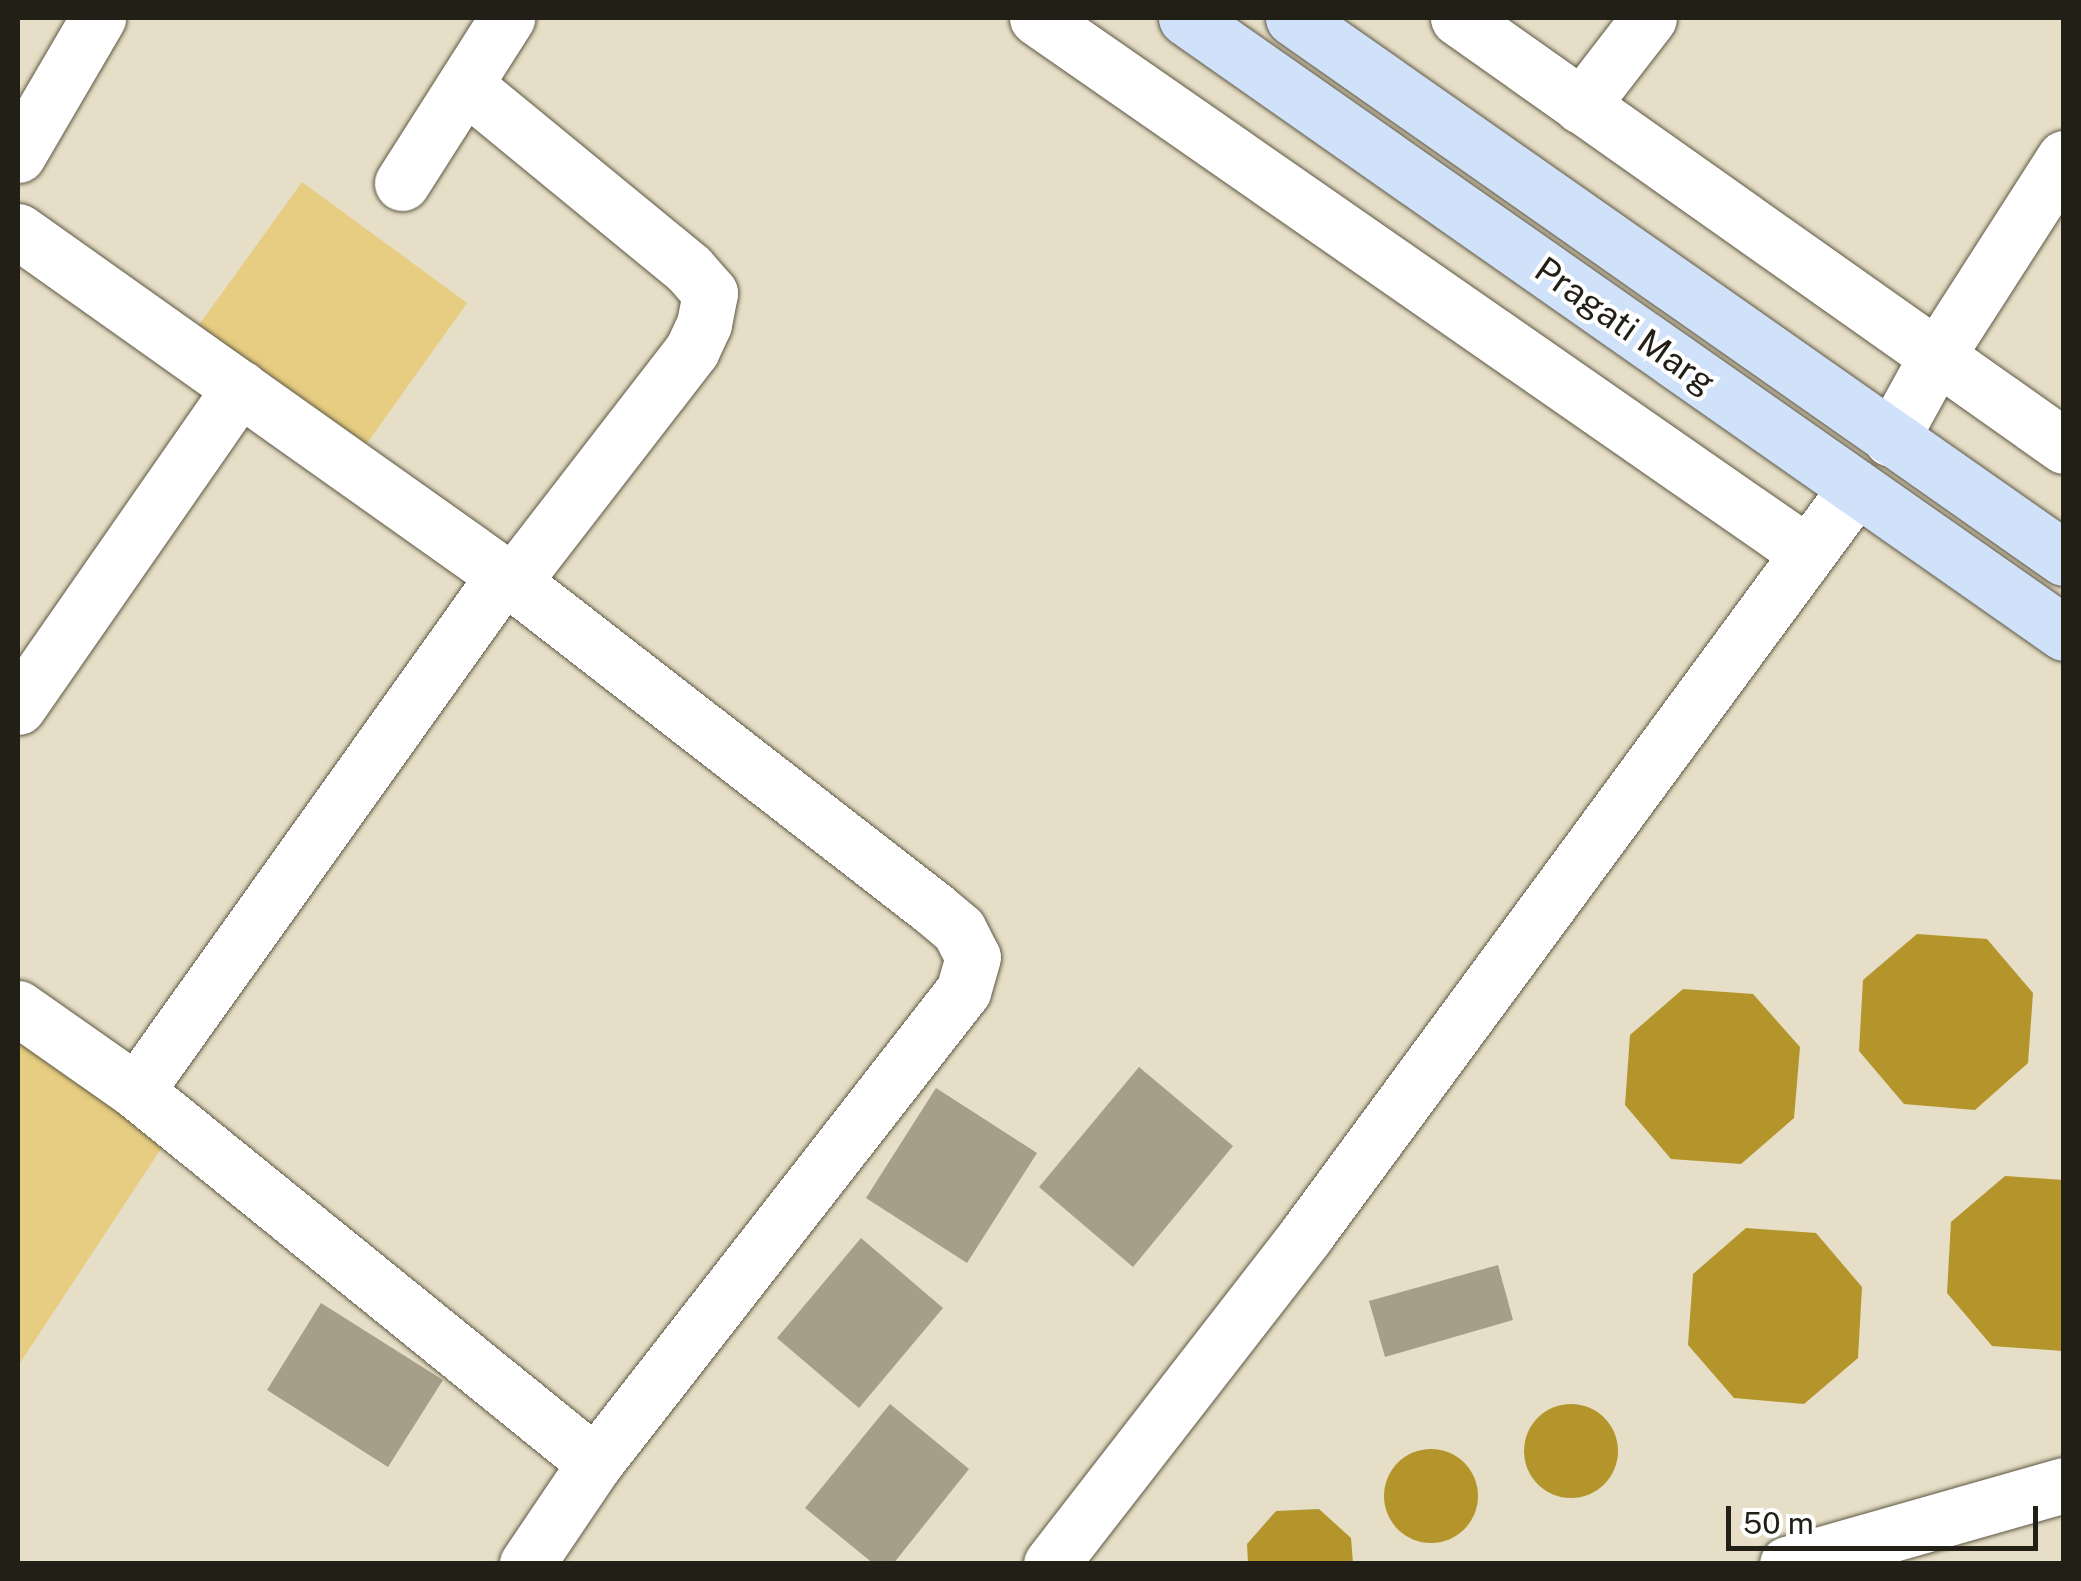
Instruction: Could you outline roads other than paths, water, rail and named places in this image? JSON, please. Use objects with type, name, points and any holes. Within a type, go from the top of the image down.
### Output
[{"type":"main road","name":"Pragati Marg","points":[[1186,18],[2064,633]]},
{"type":"main road","name":"Pragati Marg","points":[[1293,18],[1890,440],[2064,558]]},
{"type":"street","points":[[18,155],[98,18]]},
{"type":"street","points":[[402,183],[507,18]]},
{"type":"street","points":[[1037,18],[1806,552]]},
{"type":"street","points":[[1458,18],[1935,359],[2064,446]]},
{"type":"street","points":[[1582,106],[1649,18]]},
{"type":"street","points":[[136,1091],[508,578],[692,350],[704,324],[710,292],[690,269],[466,85]]},
{"type":"street","points":[[1890,440],[1935,359],[2064,158]]},
{"type":"street","points":[[18,231],[508,578],[934,908],[959,930],[973,957],[963,991],[595,1463],[527,1564]]},
{"type":"street","points":[[24,684],[240,388]]},
{"type":"street","points":[[1051,1564],[1306,1235],[1856,488]]},
{"type":"street","points":[[18,1008],[136,1091],[595,1463]]},
{"type":"street","points":[[1787,1564],[2064,1486]]}]
